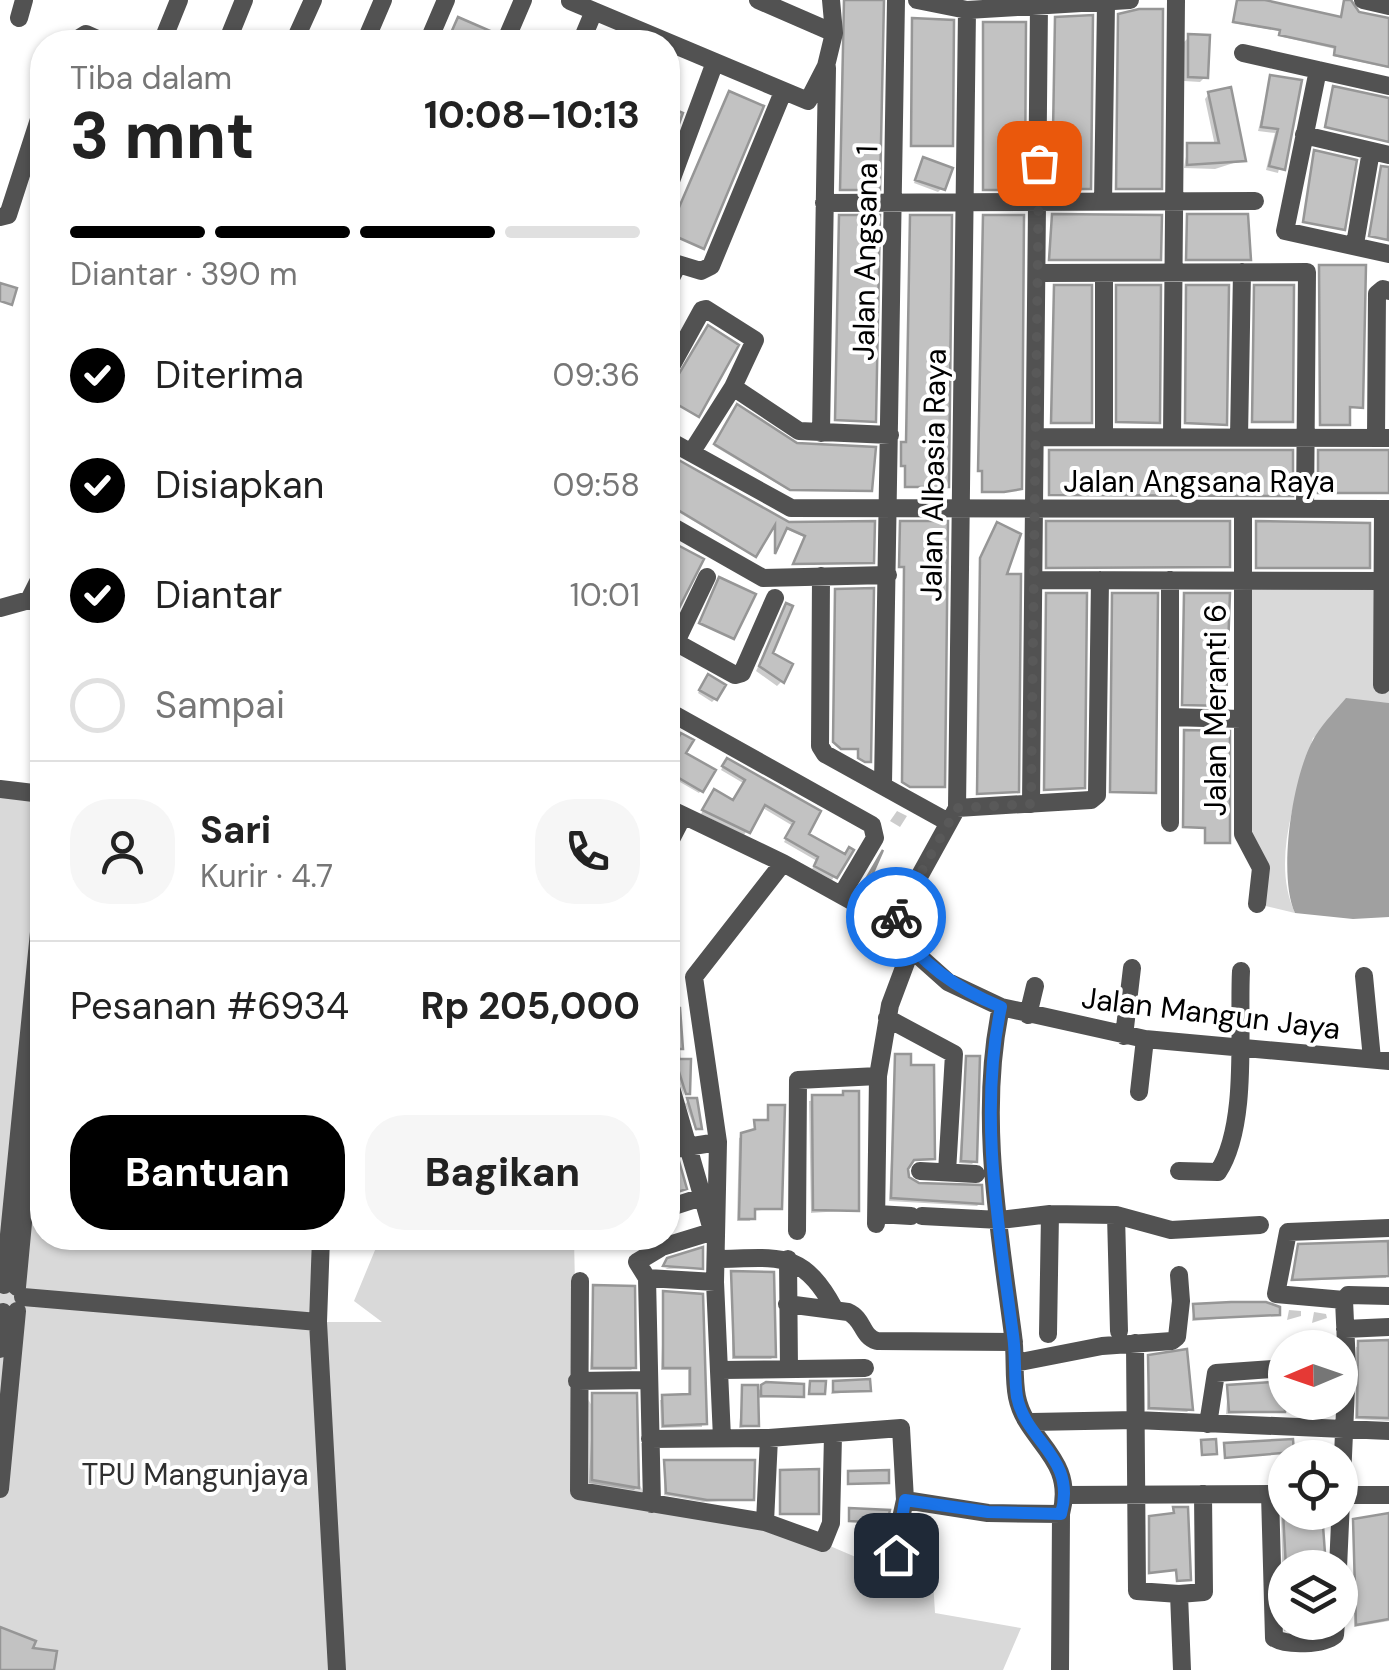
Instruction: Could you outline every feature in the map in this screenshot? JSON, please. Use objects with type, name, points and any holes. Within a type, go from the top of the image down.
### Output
[{"type":"street","points":[[167,30],[179,0]]},
{"type":"street","points":[[231,30],[244,0]]},
{"type":"street","points":[[299,30],[313,0]]},
{"type":"street","points":[[370,30],[383,0]]},
{"type":"street","points":[[433,30],[446,0]]},
{"type":"street","points":[[511,30],[523,0]]},
{"type":"street","points":[[758,0],[834,33]]},
{"type":"street","points":[[822,432],[826,66],[834,33],[832,0]]},
{"type":"street","name":"Jalan Angsana 1","points":[[883,784],[896,0]]},
{"type":"street","points":[[917,0],[968,10],[1130,0]]},
{"type":"street","points":[[1363,0],[1389,6]]},
{"type":"street","points":[[570,1],[635,30]]},
{"type":"street","points":[[1172,436],[1171,202],[1177,1]]},
{"type":"street","points":[[1103,202],[1106,2]]},
{"type":"street","points":[[1031,804],[1040,6]]},
{"type":"street","name":"Jalan Albasia Raya","points":[[893,924],[953,815],[968,10]]},
{"type":"street","points":[[586,30],[594,11]]},
{"type":"street","points":[[680,49],[808,101],[826,66]]},
{"type":"street","points":[[1243,54],[1389,86]]},
{"type":"street","points":[[680,157],[715,62]]},
{"type":"street","points":[[1318,70],[1285,231],[1389,254]]},
{"type":"street","points":[[680,265],[701,271],[711,266],[784,92]]},
{"type":"street","points":[[1304,135],[1380,153],[1355,244]]},
{"type":"street","points":[[0,217],[8,215],[30,147]]},
{"type":"street","points":[[824,203],[1255,202]]},
{"type":"street","points":[[1104,272],[1104,437]]},
{"type":"street","points":[[1238,437],[1242,272]]},
{"type":"street","points":[[1037,273],[1307,272],[1305,509]]},
{"type":"street","points":[[1035,437],[1382,438],[1376,294],[1389,291]]},
{"type":"street","points":[[680,352],[706,308],[755,340],[733,387],[691,453]]},
{"type":"street","points":[[733,387],[799,430],[890,435]]},
{"type":"street","name":"Jalan Angsana Raya","points":[[680,447],[782,506],[1386,509]]},
{"type":"street","points":[[1382,685],[1386,509]]},
{"type":"street","name":"Jalan Meranti 6","points":[[1242,510],[1243,834],[1261,868],[1257,904]]},
{"type":"street","points":[[680,531],[763,578],[888,575]]},
{"type":"street","points":[[822,576],[820,746],[826,754],[883,784],[953,815],[1091,800],[1096,795],[1100,580]]},
{"type":"street","points":[[680,626],[707,578]]},
{"type":"street","points":[[1034,580],[1386,581]]},
{"type":"street","points":[[1170,580],[1170,823]]},
{"type":"street","points":[[680,645],[735,676],[742,673],[775,598]]},
{"type":"street","points":[[0,608],[30,603]]},
{"type":"street","points":[[1170,717],[1241,719]]},
{"type":"street","points":[[680,718],[872,825],[876,838],[842,894]]},
{"type":"street","points":[[0,789],[30,793]]},
{"type":"street","name":"Jalan Mangun Jaya","points":[[680,814],[784,864],[893,924],[911,949],[948,982],[1001,1007],[1146,1040],[1381,1060]]},
{"type":"street","points":[[722,1438],[715,1244],[718,1142],[695,971],[784,864]]},
{"type":"street","points":[[911,949],[887,1018],[878,1076],[876,1219],[916,1216],[1000,1220],[1050,1214],[1116,1215],[1171,1230],[1260,1225]]},
{"type":"street","points":[[1124,1036],[1132,968]]},
{"type":"street","points":[[1179,1172],[1218,1172],[1229,1151],[1235,1126],[1241,970]]},
{"type":"street","points":[[1364,976],[1381,1060]]},
{"type":"street","points":[[1028,1014],[1035,986]]},
{"type":"street","points":[[1001,1007],[993,1044],[993,1176],[1018,1398],[1056,1462],[1066,1494],[1061,1514],[1060,1670]]},
{"type":"street","points":[[887,1018],[954,1054],[947,1172]]},
{"type":"street","points":[[1139,1092],[1146,1040]]},
{"type":"street","points":[[0,1488],[9,1298],[30,1046]]},
{"type":"street","points":[[796,1231],[798,1080],[878,1076]]},
{"type":"street","points":[[0,1349],[30,1121]]},
{"type":"street","points":[[680,1147],[718,1142]]},
{"type":"street","points":[[680,1156],[700,1198],[715,1244]]},
{"type":"street","points":[[920,1171],[976,1174]]},
{"type":"street","points":[[680,1204],[700,1198]]},
{"type":"street","points":[[1048,1334],[1050,1214]]},
{"type":"street","points":[[1116,1215],[1119,1331]]},
{"type":"street","points":[[1344,1300],[1276,1294],[1288,1232],[1389,1228]]},
{"type":"street","points":[[652,1504],[648,1278],[638,1258],[715,1244],[788,1259],[810,1271],[834,1308]]},
{"type":"street","points":[[321,1250],[318,1322],[337,1670]]},
{"type":"street","points":[[788,1259],[788,1369]]},
{"type":"street","points":[[1015,1363],[1176,1337],[1179,1275]]},
{"type":"street","points":[[648,1278],[716,1282]]},
{"type":"street","points":[[580,1281],[580,1490],[765,1522],[823,1543],[832,1523],[833,1435]]},
{"type":"street","points":[[1389,1296],[1348,1295],[1344,1300],[1344,1328],[1389,1326]]},
{"type":"street","points":[[9,1298],[318,1322]]},
{"type":"street","points":[[787,1304],[834,1308],[856,1316],[866,1335],[877,1341],[1014,1342]]},
{"type":"street","points":[[1135,1343],[1138,1591],[1204,1592],[1203,1494]]},
{"type":"street","points":[[721,1370],[865,1368]]},
{"type":"street","points":[[1208,1424],[1216,1373],[1268,1369]]},
{"type":"street","points":[[577,1381],[648,1380]]},
{"type":"street","points":[[1032,1422],[1136,1420],[1389,1431]]},
{"type":"street","points":[[1345,1440],[1346,1420]]},
{"type":"street","points":[[650,1439],[770,1438],[901,1428],[905,1500],[892,1559]]},
{"type":"street","points":[[765,1522],[770,1438]]},
{"type":"street","points":[[1066,1494],[1268,1494]]},
{"type":"street","points":[[1358,1495],[1389,1495]]},
{"type":"street","points":[[905,1500],[988,1512],[1061,1514]]},
{"type":"street","points":[[1179,1594],[1182,1670]]},
{"type":"street","points":[[1278,1640],[1329,1640]]},
{"type":"green space","points":[[1243,581],[1382,581],[1382,685],[1389,691],[1389,703],[1369,702],[1313,738],[1286,848],[1288,892],[1295,913],[1257,904],[1249,847]]},
{"type":"green space","name":"TPU Mangunjaya","points":[[0,792],[30,793],[30,1250],[321,1250],[318,1322],[382,1322],[354,1301],[375,1250],[574,1250],[577,1381],[651,1504],[823,1543],[893,1573],[933,1580],[935,1613],[1021,1628],[1003,1670],[0,1670]]},
{"type":"shaded area","points":[[1346,698],[1389,703],[1389,917],[1353,919],[1295,913],[1290,896],[1290,823],[1300,772],[1316,735]]},
{"type":"building","points":[[844,0],[884,0],[880,190],[840,190]]},
{"type":"building","points":[[1237,0],[1265,0],[1341,17],[1344,0],[1351,0],[1359,12],[1389,18],[1389,67],[1334,55],[1335,47],[1279,35],[1280,30],[1233,22]]},
{"type":"building","points":[[1163,9],[1162,189],[1116,189],[1118,14]]},
{"type":"building","points":[[1093,15],[1091,189],[1052,189],[1055,17]]},
{"type":"building","points":[[458,17],[488,30],[452,30]]},
{"type":"building","points":[[912,18],[954,20],[953,146],[911,146]]},
{"type":"building","points":[[983,22],[1026,22],[1025,190],[983,190]]},
{"type":"building","points":[[1188,34],[1210,35],[1208,78],[1188,77]]},
{"type":"building","points":[[1270,75],[1302,80],[1285,170],[1269,166],[1278,129],[1261,127]]},
{"type":"building","points":[[1333,86],[1389,98],[1389,142],[1325,127]]},
{"type":"building","points":[[1231,87],[1246,161],[1187,165],[1187,143],[1219,143],[1208,92]]},
{"type":"building","points":[[729,91],[764,106],[704,249],[680,238],[680,205]]},
{"type":"building","points":[[1314,150],[1357,160],[1345,230],[1303,222]]},
{"type":"building","points":[[923,157],[953,168],[945,190],[915,180]]},
{"type":"building","points":[[1381,166],[1389,167],[1388,240],[1369,236]]},
{"type":"building","points":[[1052,214],[1162,215],[1161,260],[1049,260]]},
{"type":"building","points":[[1187,214],[1248,214],[1251,260],[1186,260]]},
{"type":"building","points":[[839,215],[880,215],[876,422],[835,420]]},
{"type":"building","points":[[910,215],[952,215],[949,487],[905,487],[905,466],[901,466],[901,442],[906,442]]},
{"type":"building","points":[[983,215],[1024,215],[1022,489],[1004,492],[982,492],[982,471],[978,471]]},
{"type":"building","points":[[1319,265],[1366,265],[1363,408],[1350,407],[1350,425],[1320,425]]},
{"type":"building","points":[[0,283],[17,288],[12,305],[0,301]]},
{"type":"building","points":[[1054,285],[1092,285],[1092,423],[1051,423]]},
{"type":"building","points":[[1116,285],[1161,285],[1160,423],[1116,422]]},
{"type":"building","points":[[1186,285],[1229,285],[1227,425],[1185,423]]},
{"type":"building","points":[[1254,285],[1294,285],[1293,422],[1252,422]]},
{"type":"building","points":[[708,325],[739,345],[699,417],[680,406],[680,372]]},
{"type":"building","points":[[737,404],[797,443],[876,447],[872,491],[790,490],[714,444]]},
{"type":"building","points":[[1049,450],[1293,450],[1293,496],[1049,495]]},
{"type":"building","points":[[1318,450],[1389,450],[1389,493],[1318,493]]},
{"type":"building","points":[[680,461],[789,522],[875,521],[874,563],[793,564],[805,536],[787,528],[775,554],[775,525],[756,557],[680,511]]},
{"type":"building","points":[[900,521],[948,521],[945,787],[910,787],[902,782],[904,567],[899,567]]},
{"type":"building","points":[[1046,521],[1230,521],[1230,567],[1046,568]]},
{"type":"building","points":[[1256,521],[1370,523],[1370,568],[1256,568]]},
{"type":"building","points":[[997,522],[1021,534],[1007,574],[1021,574],[1019,792],[977,794],[980,558]]},
{"type":"building","points":[[680,546],[704,559],[680,606]]},
{"type":"building","points":[[719,577],[756,594],[734,639],[699,623]]},
{"type":"building","points":[[874,588],[871,762],[865,762],[858,758],[858,749],[841,749],[833,742],[835,589]]},
{"type":"building","points":[[1046,593],[1087,593],[1085,788],[1044,790]]},
{"type":"building","points":[[1112,593],[1158,593],[1156,793],[1110,792]]},
{"type":"building","points":[[1184,593],[1230,593],[1226,706],[1182,705]]},
{"type":"building","points":[[786,603],[793,606],[773,653],[793,664],[784,683],[759,666]]},
{"type":"building","points":[[708,674],[726,685],[717,700],[699,690]]},
{"type":"building","points":[[1184,730],[1230,731],[1230,843],[1205,843],[1205,828],[1183,827]]},
{"type":"building","points":[[680,735],[694,740],[686,753],[716,770],[703,792],[680,779]]},
{"type":"building","points":[[727,758],[821,811],[809,834],[845,854],[849,847],[854,850],[837,878],[814,866],[818,857],[785,838],[794,822],[765,805],[750,833],[702,810],[714,789],[733,800],[745,780],[722,766]]},
{"type":"building","points":[[883,850],[872,875],[878,878],[874,886],[894,897],[888,907],[859,891]]},
{"type":"building","points":[[895,1054],[911,1054],[911,1065],[934,1065],[935,1159],[914,1160],[908,1169],[909,1177],[919,1183],[982,1185],[983,1204],[891,1198]]},
{"type":"building","points":[[966,1056],[980,1056],[977,1162],[961,1161]]},
{"type":"building","points":[[680,1059],[691,1059],[690,1094],[686,1094]]},
{"type":"building","points":[[843,1091],[859,1091],[859,1211],[813,1210],[812,1095],[843,1095]]},
{"type":"building","points":[[687,1098],[697,1098],[702,1129],[696,1129]]},
{"type":"building","points":[[768,1105],[785,1105],[782,1209],[755,1209],[755,1219],[739,1219],[741,1133],[755,1129],[754,1120],[768,1120]]},
{"type":"building","points":[[680,1164],[687,1189],[680,1191]]},
{"type":"building","points":[[1388,1241],[1389,1276],[1292,1280],[1298,1244]]},
{"type":"building","points":[[703,1247],[703,1269],[663,1266],[667,1258]]},
{"type":"building","points":[[731,1271],[774,1272],[776,1357],[734,1357]]},
{"type":"building","points":[[593,1285],[635,1286],[636,1368],[592,1368]]},
{"type":"building","points":[[663,1291],[703,1294],[707,1424],[663,1426],[662,1395],[690,1394],[690,1368],[663,1368]]},
{"type":"building","points":[[1266,1302],[1280,1307],[1280,1315],[1194,1319],[1193,1304]]},
{"type":"building","points":[[1389,1340],[1389,1418],[1358,1417],[1358,1341]]},
{"type":"building","points":[[1187,1349],[1193,1410],[1149,1408],[1148,1355]]},
{"type":"building","points":[[870,1379],[871,1391],[833,1392],[833,1381]]},
{"type":"building","points":[[810,1381],[826,1381],[825,1394],[809,1394]]},
{"type":"building","points":[[1268,1382],[1268,1412],[1229,1412],[1227,1385]]},
{"type":"building","points":[[804,1384],[804,1397],[761,1396],[761,1385]]},
{"type":"building","points":[[742,1385],[758,1385],[759,1426],[741,1426]]},
{"type":"building","points":[[592,1393],[637,1393],[639,1488],[592,1480]]},
{"type":"building","points":[[1216,1439],[1217,1454],[1202,1455],[1201,1440]]},
{"type":"building","points":[[1268,1440],[1268,1454],[1225,1458],[1224,1443]]},
{"type":"building","points":[[664,1460],[755,1460],[754,1500],[707,1500],[666,1493]]},
{"type":"building","points":[[819,1469],[819,1514],[780,1514],[780,1470]]},
{"type":"building","points":[[889,1470],[889,1483],[848,1484],[848,1471]]},
{"type":"building","points":[[1173,1507],[1188,1507],[1191,1580],[1177,1581],[1176,1570],[1149,1573],[1149,1516],[1174,1513]]},
{"type":"building","points":[[849,1508],[890,1510],[887,1523],[849,1521]]},
{"type":"building","points":[[1389,1513],[1389,1619],[1358,1625],[1358,1550],[1354,1550],[1353,1530],[1358,1530],[1358,1518]]},
{"type":"building","points":[[1284,1530],[1323,1530],[1325,1550],[1285,1550]]},
{"type":"building","points":[[0,1627],[36,1641],[33,1648],[57,1651],[54,1670],[0,1670]]},
{"type":"way so far","points":[[896,917],[957,808],[1031,804],[1039,163]]},
{"type":"route","points":[[896,917],[893,924],[911,949],[948,982],[1001,1007],[993,1044],[993,1176],[1018,1398],[1056,1462],[1066,1494],[1061,1514],[943,1508],[905,1500],[896,1555]]}]
